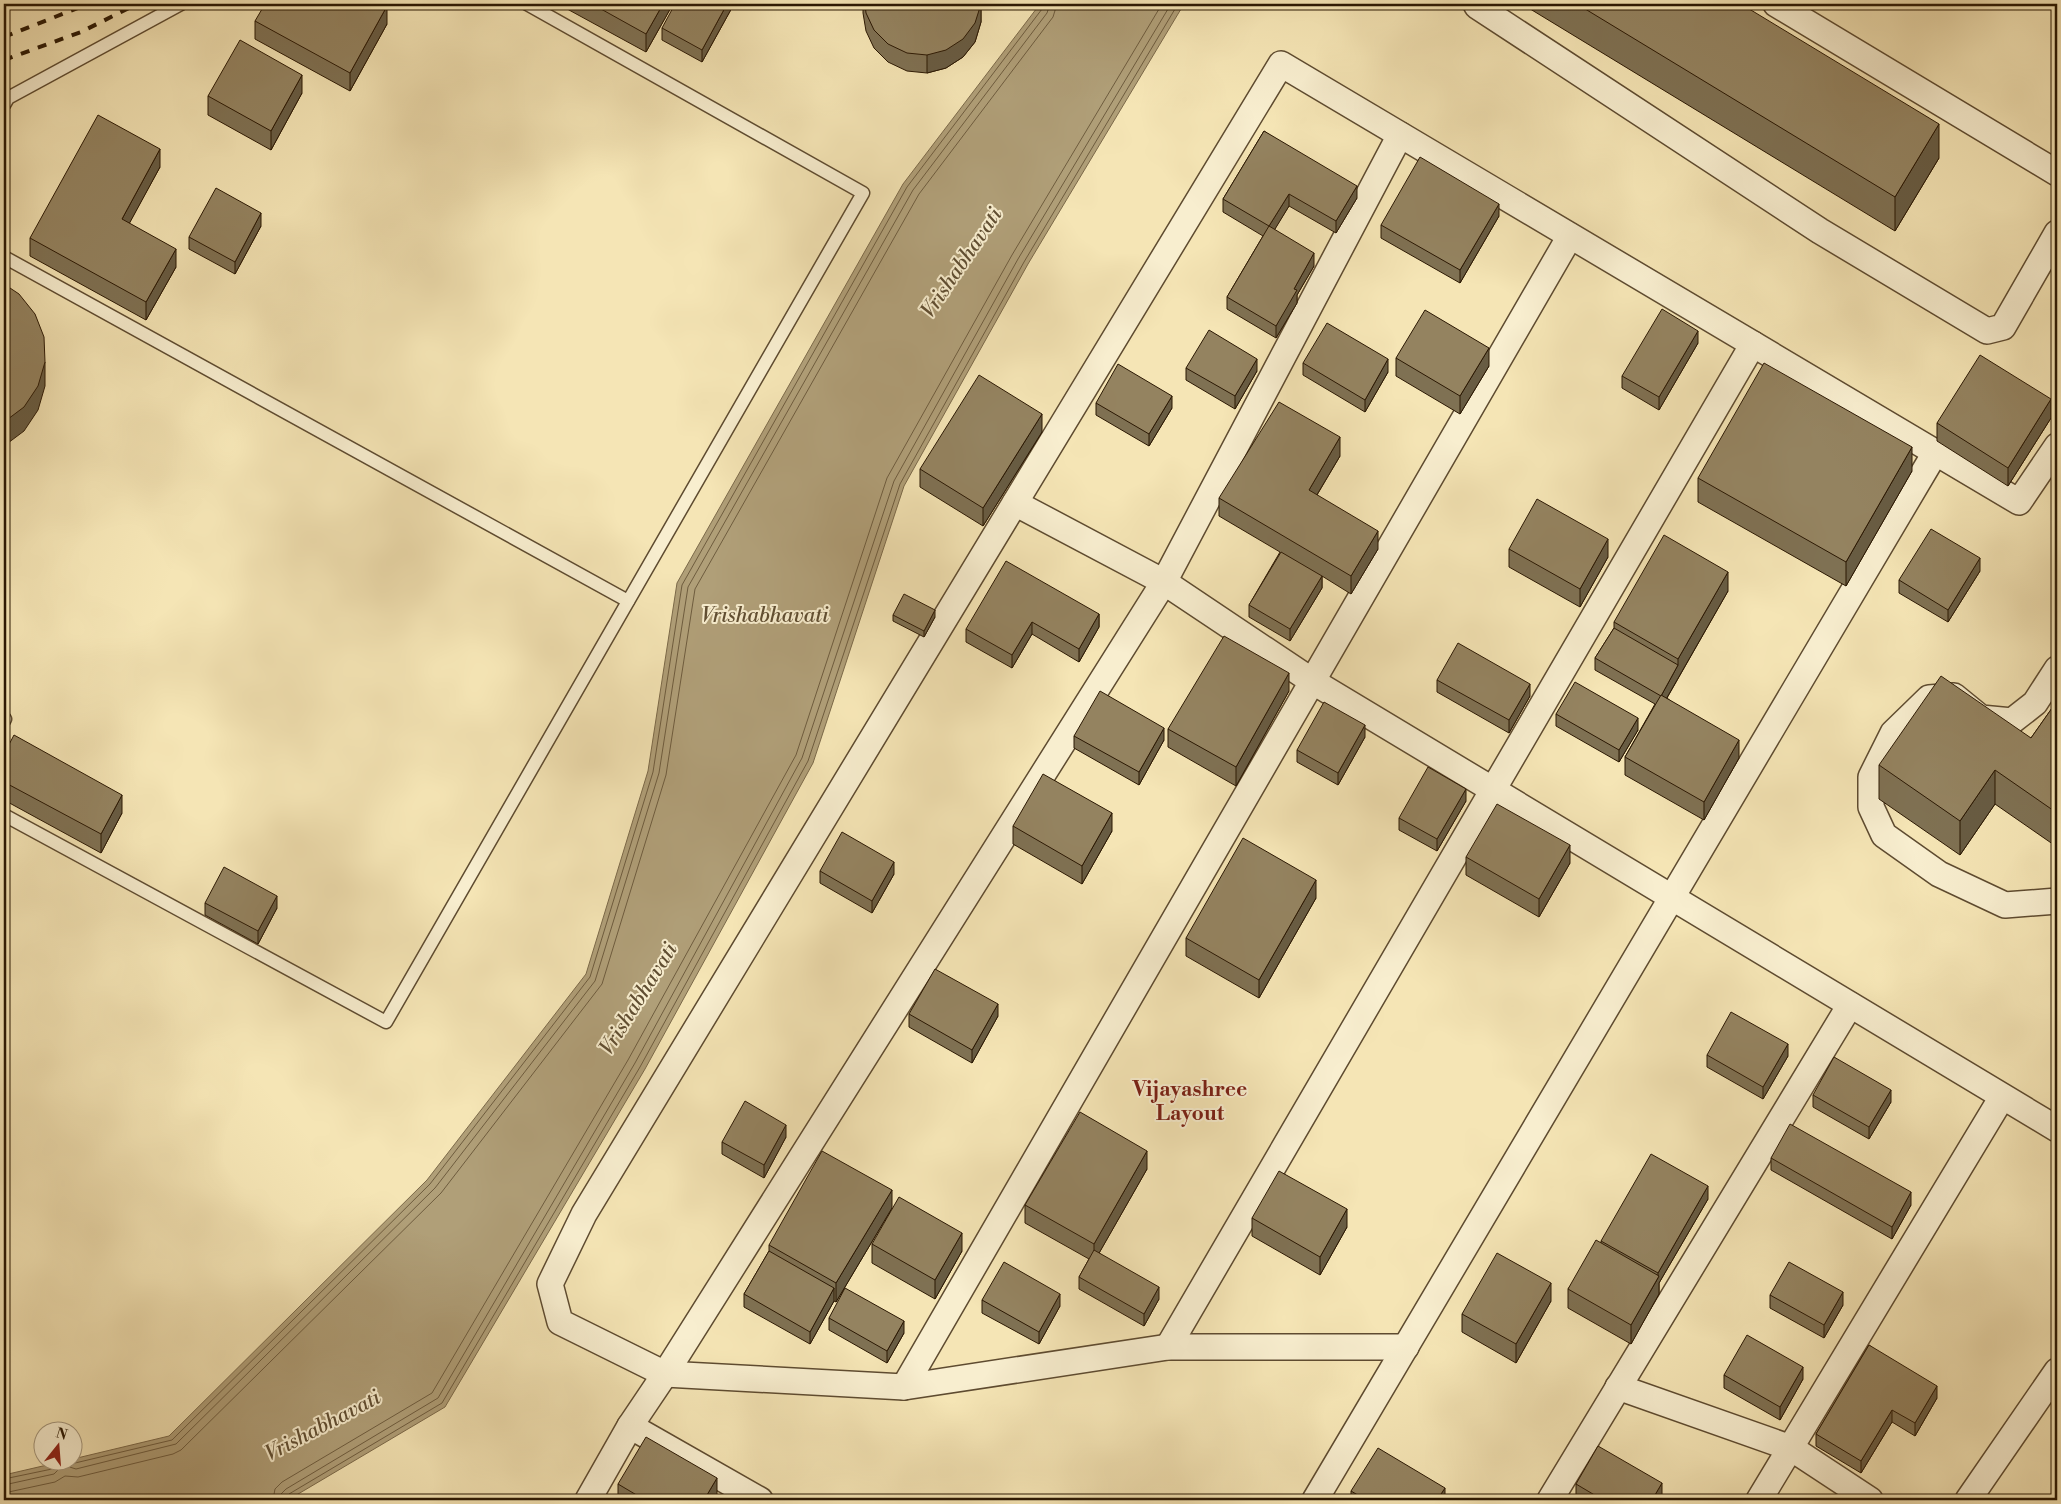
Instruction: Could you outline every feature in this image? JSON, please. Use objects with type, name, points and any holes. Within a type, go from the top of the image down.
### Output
[{"type":"street","points":[[1476,4],[1812,226],[1987,331],[2003,327],[2057,233]]},
{"type":"street","points":[[1776,4],[2057,173]]},
{"type":"street","points":[[1406,1347],[1168,1347],[904,1387],[665,1374],[560,1322],[550,1284],[584,1214],[1280,64],[2019,502],[2057,446]]},
{"type":"street","points":[[588,1500],[630,1426],[665,1374],[1164,582],[1400,135]]},
{"type":"street","points":[[904,1387],[1570,236]]},
{"type":"street","points":[[1168,1347],[1753,344]]},
{"type":"street","points":[[1315,1500],[1935,453]]},
{"type":"street","points":[[1014,503],[1164,582],[1312,681],[2002,1098],[2057,1129]]},
{"type":"street","points":[[2057,669],[2035,703],[2012,721],[1981,718],[1954,696],[1929,698],[1893,733],[1871,776],[1871,807],[1884,835],[1939,874],[2005,905],[2057,902]]},
{"type":"street","points":[[1550,1500],[1850,1005]]},
{"type":"street","points":[[1759,1500],[2002,1098]]},
{"type":"street","points":[[1968,1500],[2057,1371]]},
{"type":"street","points":[[1618,1387],[1791,1448],[1870,1500]]},
{"type":"street","points":[[630,1426],[760,1500]]},
{"type":"lane","points":[[4,105],[8,98],[181,4]]},
{"type":"lane","points":[[4,815],[386,1022],[863,193],[527,4]]},
{"type":"lane","points":[[4,257],[628,601]]},
{"type":"water","name":"Vrishabhavati","points":[[1040,4],[1184,4],[1028,264],[904,486],[813,763],[645,1069],[445,1407],[288,1500],[4,1500],[4,1475],[32,1468],[32,1472],[82,1472],[82,1457],[169,1436],[427,1180],[586,974],[648,771],[677,583],[903,184]]},
{"type":"building","points":[[265,4],[384,4],[387,6],[350,73],[255,21]]},
{"type":"building","points":[[592,4],[663,4],[646,34]]},
{"type":"building","points":[[675,4],[727,4],[702,50],[662,28]]},
{"type":"building","points":[[865,4],[981,4],[975,23],[963,39],[946,50],[927,55],[907,53],[888,44],[874,30],[866,13]]},
{"type":"building","points":[[1577,4],[1741,4],[1939,124],[1895,197]]},
{"type":"building","points":[[240,40],[302,75],[271,131],[208,96]]},
{"type":"building","points":[[98,115],[160,149],[122,219],[176,249],[146,302],[30,238]]},
{"type":"building","points":[[1264,131],[1357,186],[1336,221],[1289,194],[1269,226],[1223,199]]},
{"type":"building","points":[[1420,157],[1499,204],[1460,270],[1381,225]]},
{"type":"building","points":[[216,188],[261,213],[235,262],[189,237]]},
{"type":"building","points":[[1269,226],[1314,253],[1294,289],[1297,290],[1276,326],[1227,297]]},
{"type":"building","points":[[4,284],[19,294],[35,314],[44,337],[45,362],[38,386],[24,407],[4,422]]},
{"type":"building","points":[[1662,309],[1698,331],[1659,397],[1622,376]]},
{"type":"building","points":[[1425,310],[1489,348],[1460,396],[1396,358]]},
{"type":"building","points":[[1327,323],[1388,359],[1365,400],[1303,363]]},
{"type":"building","points":[[1209,330],[1257,359],[1235,396],[1186,368]]},
{"type":"building","points":[[1980,355],[2051,399],[2008,468],[1937,423]]},
{"type":"building","points":[[1764,363],[1912,447],[1846,562],[1698,478]]},
{"type":"building","points":[[1118,364],[1172,396],[1149,434],[1096,403]]},
{"type":"building","points":[[979,375],[1042,414],[983,508],[920,469]]},
{"type":"building","points":[[1279,402],[1340,437],[1309,490],[1378,531],[1351,576],[1219,498]]},
{"type":"building","points":[[1537,499],[1608,539],[1580,589],[1509,549]]},
{"type":"building","points":[[1931,529],[1980,558],[1948,610],[1899,580]]},
{"type":"building","points":[[1664,535],[1728,572],[1678,659],[1614,622]]},
{"type":"building","points":[[1281,552],[1322,576],[1290,629],[1249,605]]},
{"type":"building","points":[[1006,561],[1099,614],[1079,649],[1032,622],[1012,655],[966,629]]},
{"type":"building","points":[[904,594],[935,610],[924,631],[893,615]]},
{"type":"building","points":[[1614,628],[1678,665],[1661,696],[1595,658]]},
{"type":"building","points":[[1224,636],[1289,673],[1236,767],[1168,729]]},
{"type":"building","points":[[1458,643],[1530,684],[1509,720],[1437,680]]},
{"type":"building","points":[[1941,676],[2031,738],[2057,701],[2057,813],[1995,770],[1960,821],[1879,765]]},
{"type":"building","points":[[1575,682],[1638,718],[1619,750],[1556,714]]},
{"type":"building","points":[[1100,691],[1164,728],[1139,772],[1074,736]]},
{"type":"building","points":[[1661,695],[1739,740],[1704,802],[1625,757]]},
{"type":"building","points":[[1324,702],[1365,725],[1338,773],[1297,750]]},
{"type":"building","points":[[14,735],[122,795],[101,834],[4,782],[4,754]]},
{"type":"building","points":[[1428,767],[1466,789],[1437,839],[1399,818]]},
{"type":"building","points":[[1043,774],[1112,813],[1082,866],[1013,826]]},
{"type":"building","points":[[1497,804],[1570,845],[1539,899],[1466,857]]},
{"type":"building","points":[[842,832],[894,862],[872,901],[820,871]]},
{"type":"building","points":[[1243,838],[1316,880],[1259,980],[1186,938]]},
{"type":"building","points":[[224,867],[277,896],[258,931],[205,903]]},
{"type":"building","points":[[935,969],[998,1004],[972,1050],[909,1014]]},
{"type":"building","points":[[1731,1012],[1788,1044],[1763,1087],[1707,1055]]},
{"type":"building","points":[[1834,1057],[1891,1090],[1869,1127],[1813,1095]]},
{"type":"building","points":[[745,1101],[786,1125],[764,1165],[722,1142]]},
{"type":"building","points":[[1080,1112],[1147,1151],[1094,1244],[1025,1205]]},
{"type":"building","points":[[1790,1124],[1911,1192],[1892,1227],[1771,1158]]},
{"type":"building","points":[[822,1151],[892,1190],[836,1283],[769,1245]]},
{"type":"building","points":[[1651,1154],[1708,1186],[1658,1273],[1601,1241]]},
{"type":"building","points":[[1279,1171],[1347,1209],[1320,1257],[1252,1218]]},
{"type":"building","points":[[899,1197],[962,1233],[935,1280],[872,1244]]},
{"type":"building","points":[[1596,1240],[1659,1276],[1631,1325],[1568,1289]]},
{"type":"building","points":[[1094,1250],[1159,1287],[1144,1314],[1079,1277]]},
{"type":"building","points":[[769,1251],[834,1288],[810,1332],[744,1294]]},
{"type":"building","points":[[1497,1253],[1551,1283],[1516,1344],[1462,1314]]},
{"type":"building","points":[[1004,1262],[1060,1294],[1039,1332],[982,1300]]},
{"type":"building","points":[[1789,1262],[1843,1292],[1824,1325],[1770,1295]]},
{"type":"building","points":[[845,1288],[904,1321],[887,1351],[829,1318]]},
{"type":"building","points":[[1747,1335],[1803,1367],[1780,1407],[1724,1375]]},
{"type":"building","points":[[1869,1345],[1937,1386],[1915,1423],[1892,1410],[1861,1461],[1816,1434]]},
{"type":"building","points":[[646,1437],[717,1478],[704,1500],[645,1500],[618,1484]]},
{"type":"building","points":[[1598,1446],[1662,1483],[1652,1500],[1603,1500],[1576,1484]]},
{"type":"building","points":[[1378,1448],[1445,1488],[1437,1500],[1366,1500],[1351,1491]]},
{"type":"railway","points":[[4,37],[88,4]]},
{"type":"railway","points":[[4,60],[81,32],[137,4]]},
{"type":"district","name":"Vijayashree Layout","points":[[1190,1102]]}]
